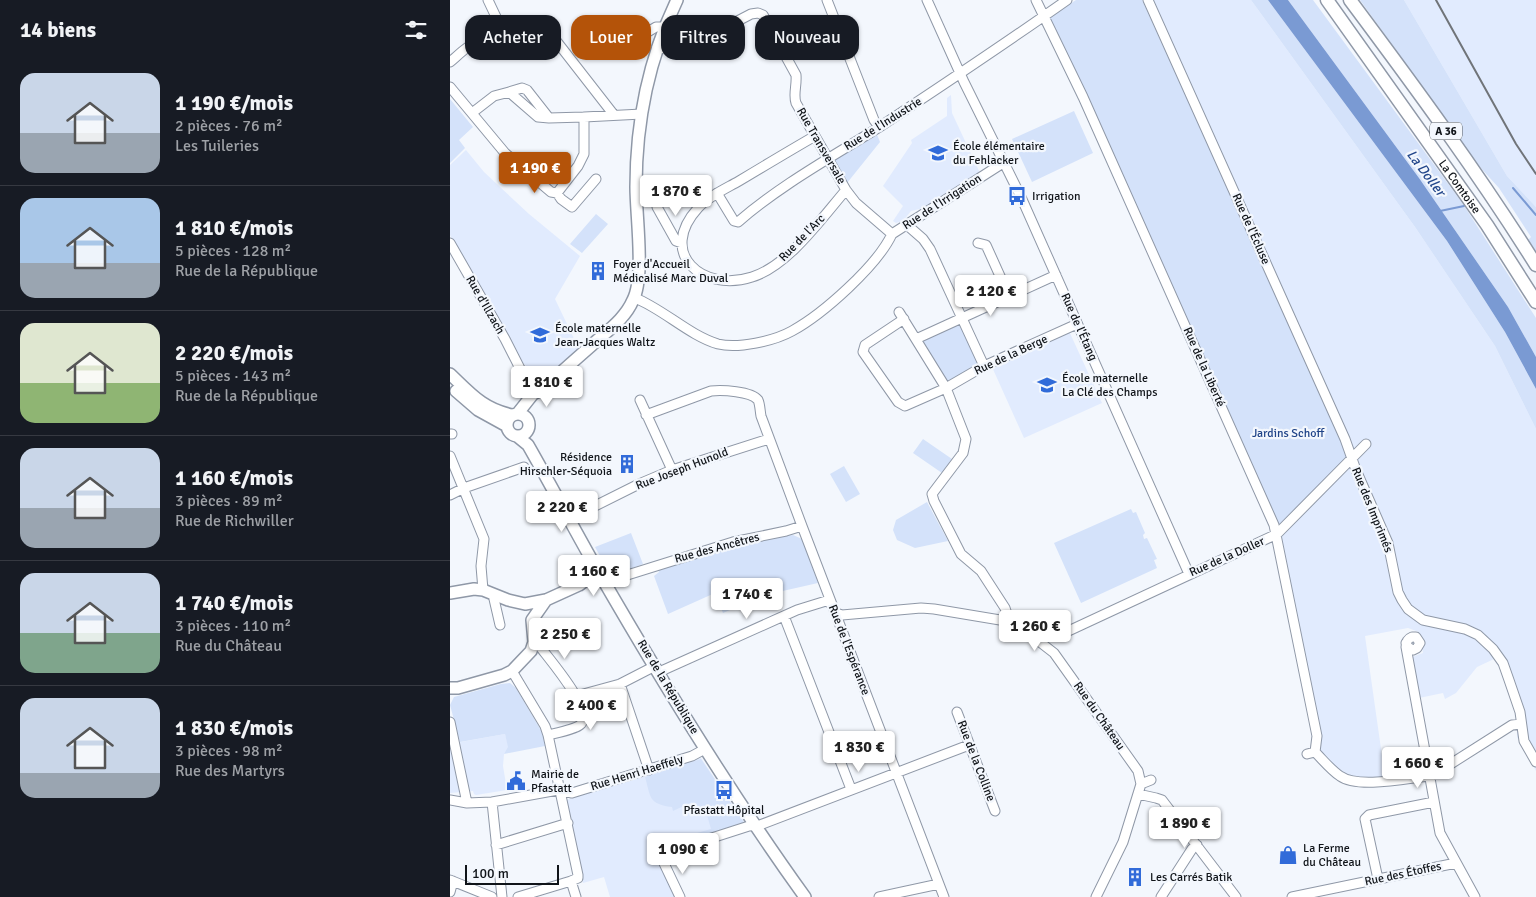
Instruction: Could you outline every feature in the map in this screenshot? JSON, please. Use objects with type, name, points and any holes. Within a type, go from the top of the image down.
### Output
[{"type":"highway","name":"La Comtoise","points":[[1327,0],[1488,225],[1536,302]]},
{"type":"highway","name":"La Comtoise","points":[[1350,0],[1454,142],[1536,265]]},
{"type":"main road","name":"Rue de la République","points":[[670,15],[677,0]]},
{"type":"main road","name":"Rue de la République","points":[[521,420],[544,388],[616,323],[631,306],[635,298],[639,273],[636,186],[642,114],[647,85],[661,36]]},
{"type":"main road","points":[[450,374],[479,402],[498,412],[521,420]]},
{"type":"main road","name":"Rue de la République","points":[[450,384],[466,402],[506,426],[510,433],[528,445]]},
{"type":"main road","name":"Rue de la République","points":[[544,388],[533,394],[521,420],[528,445],[598,571],[705,749],[805,897]]},
{"type":"main road","points":[[506,426],[508,419],[521,420]]},
{"type":"main road","points":[[517,436],[523,435],[521,420]]},
{"type":"main road","points":[[450,592],[474,589],[483,590],[516,603],[525,604],[546,600],[579,585],[598,571]]},
{"type":"main road","points":[[579,585],[605,582]]},
{"type":"main road","points":[[450,688],[458,688],[504,676],[512,671],[531,651],[534,642],[532,620],[546,600]]},
{"type":"street","points":[[488,0],[495,15]]},
{"type":"street","points":[[827,0],[833,15]]},
{"type":"street","name":"Rue de l'Étang","points":[[927,0],[1002,163],[1020,195],[1189,574]]},
{"type":"street","name":"Rue de la Liberté","points":[[1036,0],[1083,97],[1274,525],[1317,736],[1311,753],[1340,776],[1352,782],[1429,776]]},
{"type":"street","name":"Rue de l'Industrie","points":[[717,193],[734,221],[738,222],[760,203],[827,158],[879,127],[1067,0]]},
{"type":"street","name":"Rue de l'Écluse","points":[[1148,0],[1341,430],[1352,459]]},
{"type":"street","name":"Rue Transversale","points":[[657,47],[678,52],[751,14],[758,13],[763,15]]},
{"type":"street","points":[[561,47],[614,115]]},
{"type":"street","points":[[450,62],[465,50]]},
{"type":"street","name":"Rue Transversale","points":[[788,60],[796,75],[797,86],[793,96],[796,103],[846,190],[856,203],[892,234]]},
{"type":"street","points":[[851,60],[874,120],[879,127]]},
{"type":"street","points":[[450,87],[505,153],[572,207],[596,179]]},
{"type":"street","points":[[472,113],[494,96],[522,88],[527,90],[550,118]]},
{"type":"street","points":[[509,92],[538,117],[642,114]]},
{"type":"street","points":[[557,193],[578,166],[584,154],[584,117]]},
{"type":"street","points":[[682,243],[684,231],[698,208],[717,193],[815,136]]},
{"type":"street","name":"Rue de l'Irrigation","points":[[635,298],[718,344],[732,346],[750,345],[790,332],[828,306],[881,251],[892,234],[1002,163]]},
{"type":"street","name":"Rue de l'Arc","points":[[657,206],[676,241],[682,243],[686,260],[699,274],[716,279],[735,281],[752,277],[786,258],[846,190]]},
{"type":"street","points":[[908,225],[930,249],[984,366]]},
{"type":"street","name":"Rue d'Illzach","points":[[450,243],[505,339],[533,394]]},
{"type":"street","points":[[978,243],[986,245],[1009,296]]},
{"type":"street","points":[[1006,621],[1007,614],[1005,608],[981,571],[961,554],[932,494],[963,452],[966,446],[966,439],[946,388],[916,339],[1056,275]]},
{"type":"street","name":"Rue de la Berge","points":[[916,339],[902,315],[863,348],[864,356],[901,405],[908,406],[946,388],[984,366],[1077,324]]},
{"type":"street","name":"Rue de l'Espérance","points":[[646,415],[711,391],[720,390],[752,394],[759,401],[761,416],[802,526],[944,897]]},
{"type":"street","points":[[640,400],[672,470]]},
{"type":"street","name":"Rue Joseph Hunold","points":[[569,519],[639,484],[672,470],[770,439]]},
{"type":"street","name":"Rue de la Doller","points":[[1062,634],[1277,534],[1366,444]]},
{"type":"street","points":[[450,456],[484,539],[481,566],[483,590]]},
{"type":"street","name":"Rue des Imprimés","points":[[1352,459],[1388,543],[1398,592],[1402,600],[1408,609],[1424,620],[1464,629],[1478,635],[1493,649],[1509,680],[1520,712],[1524,741],[1536,762]]},
{"type":"street","points":[[450,495],[464,488],[524,468]]},
{"type":"street","name":"Rue des Ancêtres","points":[[605,582],[638,570],[743,539],[786,532],[802,526]]},
{"type":"street","points":[[495,596],[500,625]]},
{"type":"street","name":"Rue du Château","points":[[576,696],[620,684],[784,616],[826,601],[844,615],[921,608],[1006,621],[1044,644],[1057,657],[1138,771],[1141,784]]},
{"type":"street","points":[[525,604],[532,620]]},
{"type":"street","points":[[784,616],[851,789]]},
{"type":"street","name":"Rue du Château","points":[[1027,632],[1062,634]]},
{"type":"street","points":[[1057,657],[1056,645],[1062,634]]},
{"type":"street","points":[[534,642],[576,696],[584,715],[584,721],[579,726],[548,735]]},
{"type":"street","points":[[1406,643],[1440,833],[1476,897]]},
{"type":"street","points":[[512,671],[545,726],[548,735],[578,875],[578,878],[571,881],[518,897]]},
{"type":"street","points":[[620,684],[649,770]]},
{"type":"street","name":"Rue de la Colline","points":[[957,712],[995,811]]},
{"type":"street","points":[[450,722],[467,803]]},
{"type":"street","points":[[1429,776],[1512,725],[1521,724]]},
{"type":"street","points":[[680,897],[661,857],[665,853],[760,825],[969,745]]},
{"type":"street","name":"Rue Henri Haeffely","points":[[450,800],[467,803],[492,802],[558,790],[572,793],[692,756],[705,749]]},
{"type":"street","points":[[1096,897],[1123,842],[1141,784],[1151,780]]},
{"type":"street","points":[[1138,794],[1162,800],[1236,897]]},
{"type":"street","points":[[492,802],[502,897]]},
{"type":"street","points":[[1378,879],[1365,819],[1369,815],[1434,802]]},
{"type":"street","points":[[496,844],[568,823]]},
{"type":"street","points":[[1161,897],[1192,849],[1197,845]]},
{"type":"street","name":"Rue des Étoffes","points":[[1292,897],[1456,863]]},
{"type":"street","points":[[450,892],[452,881],[492,897]]},
{"type":"street","points":[[571,881],[576,897]]},
{"type":"street","points":[[879,897],[939,884]]},
{"type":"shaded area","points":[[1142,0],[1251,0],[1415,227],[1495,346],[1536,429],[1536,771],[1517,737],[1517,714],[1502,672],[1494,659],[1477,667],[1456,693],[1445,699],[1443,693],[1419,698],[1412,657],[1423,653],[1419,632],[1408,628],[1365,636],[1385,777],[1362,780],[1341,774],[1321,752],[1312,736],[1271,534],[1342,439]]},
{"type":"shaded area","points":[[1404,0],[1536,0],[1536,207],[1507,176]]},
{"type":"shaded area","name":"École élémentaire du Fehlacker","points":[[951,95],[952,113],[980,173],[924,208],[911,211],[903,221],[896,223],[893,221],[903,206],[883,186],[912,143],[911,140],[947,116],[947,98]]},
{"type":"shaded area","points":[[466,150],[484,172],[529,214],[580,256],[555,299],[579,349],[536,385],[527,374],[530,371],[520,359],[450,235],[450,165]]},
{"type":"shaded area","name":"École maternelle La Clé des Champs","points":[[1069,331],[1102,403],[1024,438],[992,367]]},
{"type":"shaded area","points":[[505,734],[509,748],[504,754],[503,766],[507,790],[476,795],[473,791],[450,793],[450,744]]},
{"type":"shaded area","points":[[701,758],[746,825],[655,854],[675,897],[610,897],[604,877],[583,883],[566,800]]},
{"type":"green space","name":"Jardins Schoff","points":[[1076,0],[1142,0],[1342,439],[1347,459],[1278,527],[1049,18]]},
{"type":"green space","points":[[1251,0],[1268,0],[1447,241],[1505,332],[1536,389],[1536,429],[1495,346],[1415,227]]},
{"type":"green space","points":[[1288,0],[1313,0],[1463,204],[1536,318],[1536,357],[1508,307],[1419,178]]},
{"type":"green space","points":[[1360,0],[1404,0],[1507,176],[1536,207],[1536,252],[1528,240],[1531,237],[1499,188],[1478,165]]},
{"type":"green space","points":[[450,99],[473,127],[459,140],[465,148],[450,163]]},
{"type":"green space","points":[[1074,111],[1093,153],[1032,182],[1012,139]]},
{"type":"green space","points":[[876,132],[880,142],[847,183],[833,160]]},
{"type":"green space","points":[[596,214],[608,224],[582,253],[570,244]]},
{"type":"green space","points":[[956,323],[961,325],[978,363],[947,383],[922,340]]},
{"type":"green space","points":[[923,439],[952,459],[942,473],[913,453]]},
{"type":"green space","points":[[844,466],[860,494],[846,502],[830,474]]},
{"type":"green space","points":[[927,502],[948,541],[915,548],[897,540],[893,530],[896,520]]},
{"type":"green space","points":[[1131,509],[1133,513],[1136,512],[1145,533],[1143,535],[1144,539],[1147,538],[1157,559],[1154,560],[1157,568],[1081,603],[1054,543]]},
{"type":"green space","points":[[631,533],[643,564],[611,576],[595,547]]},
{"type":"green space","points":[[793,535],[802,539],[818,583],[765,595],[723,613],[715,593],[668,614],[654,576],[659,572],[658,568],[735,544]]},
{"type":"green space","points":[[510,683],[516,688],[542,732],[545,746],[504,754],[508,747],[505,734],[460,742],[450,705],[454,697]]},
{"type":"green space","points":[[701,759],[745,824],[678,846],[677,841],[697,836],[697,833],[711,829],[705,808],[695,811],[692,802],[673,811],[672,807],[658,804],[650,794],[645,777]]},
{"type":"water","name":"La Doller","points":[[1268,0],[1288,0],[1419,178],[1508,307],[1536,357],[1536,389],[1505,332],[1447,241]]},
{"type":"waterway","points":[[1513,188],[1536,215]]},
{"type":"waterway","points":[[1440,211],[1464,206]]},
{"type":"railway","points":[[1436,0],[1516,144],[1536,174]]},
{"type":"place","name":"École élémentaire du Fehlacker","points":[[938,153]]},
{"type":"place","name":"Irrigation","points":[[1017,196]]},
{"type":"place","name":"Foyer d'Accueil Médicalisé Marc Duval","points":[[598,271]]},
{"type":"place","name":"École maternelle Jean-Jacques Waltz","points":[[540,335]]},
{"type":"place","name":"École maternelle La Clé des Champs","points":[[1047,385]]},
{"type":"place","name":"Résidence Hirschler-Séquoia","points":[[627,464]]},
{"type":"place","name":"Mairie de Pfastatt","points":[[516,781]]},
{"type":"place","name":"Pfastatt Hôpital","points":[[724,790]]},
{"type":"place","name":"La Ferme du Château","points":[[1288,855]]},
{"type":"place","name":"Les Carrés Batik","points":[[1135,877]]}]
